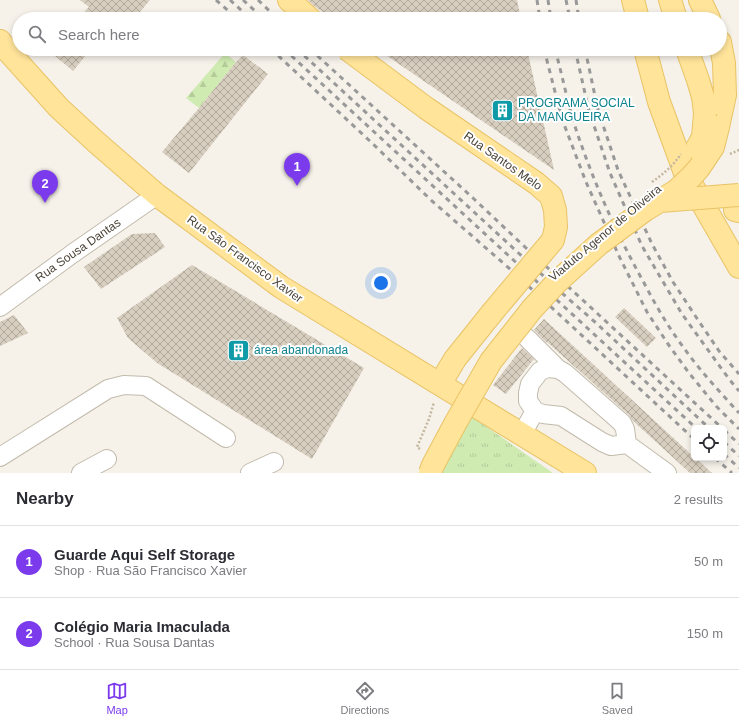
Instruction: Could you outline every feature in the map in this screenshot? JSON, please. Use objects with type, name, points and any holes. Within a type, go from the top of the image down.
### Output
[{"type":"main road","points":[[289,0],[302,12]]},
{"type":"main road","points":[[633,0],[636,12]]},
{"type":"main road","points":[[670,0],[674,12]]},
{"type":"main road","points":[[700,0],[706,12]]},
{"type":"main road","name":"Rua São Francisco Xavier","points":[[0,41],[12,56]]},
{"type":"main road","name":"Rua São Francisco Xavier","points":[[12,56],[59,108],[157,195],[281,287],[585,473]]},
{"type":"main road","name":"Rua Santos Melo","points":[[356,56],[426,108],[536,183],[551,196],[556,210],[556,227],[553,240],[455,359],[440,384]]},
{"type":"main road","points":[[647,56],[659,102],[685,173],[739,266]]},
{"type":"main road","name":"Viaduto Agenor de Oliveira","points":[[429,473],[491,361],[532,309],[557,282],[643,206],[694,155],[703,137],[705,113],[703,97],[689,56]]},
{"type":"main road","name":"Viaduto Agenor de Oliveira","points":[[429,473],[433,457],[467,392],[516,321],[545,284],[595,238],[643,206],[676,191],[699,168],[712,147],[718,127],[724,95],[723,56]]},
{"type":"main road","points":[[643,206],[739,195]]},
{"type":"main road","points":[[643,206],[707,207],[739,211]]},
{"type":"main road","points":[[551,452],[573,473]]},
{"type":"street","name":"Rua Sousa Dantas","points":[[0,307],[72,254],[157,195]]},
{"type":"street","points":[[527,338],[558,369],[565,373],[622,423],[625,429],[627,444]]},
{"type":"street","points":[[558,369],[548,368],[540,372],[530,384],[528,401],[535,411],[544,414],[562,416],[602,442],[612,446],[627,444],[667,473]]},
{"type":"street","points":[[0,457],[108,388],[124,385],[146,386],[226,438]]},
{"type":"street","points":[[522,434],[535,411]]},
{"type":"street","points":[[81,473],[107,459]]},
{"type":"street","points":[[250,473],[274,462]]},
{"type":"path","points":[[417,447],[429,419]]},
{"type":"green space","points":[[222,56],[229,56],[236,62],[199,108],[186,98]]},
{"type":"green space","points":[[471,416],[553,473],[441,473]]},
{"type":"building","points":[[80,0],[150,0],[140,12],[84,12],[89,7]]},
{"type":"building","points":[[308,0],[517,0],[520,12],[323,12]]},
{"type":"building","points":[[55,56],[85,56],[73,71]]},
{"type":"building","points":[[242,56],[244,56],[268,74],[189,173],[162,152]]},
{"type":"building","name":"PROGRAMA SOCIAL DA MANGUEIRA","points":[[387,56],[529,56],[554,170]]},
{"type":"building","points":[[155,233],[165,247],[101,289],[84,267],[132,234]]},
{"type":"building","name":"área abandonada","points":[[192,265],[364,368],[312,459],[157,363],[128,338],[117,318]]},
{"type":"building","points":[[624,308],[656,338],[647,347],[615,317]]},
{"type":"building","points":[[14,315],[28,333],[0,346],[0,322]]},
{"type":"building","points":[[544,319],[691,454],[691,461],[699,461],[712,473],[690,473],[632,420],[629,415],[534,330]]},
{"type":"building","points":[[522,348],[534,359],[506,394],[493,385]]},
{"type":"railway","points":[[216,0],[230,12]]},
{"type":"railway","points":[[230,0],[243,12]]},
{"type":"railway","points":[[243,0],[256,12]]},
{"type":"railway","points":[[258,0],[271,12]]},
{"type":"railway","points":[[537,0],[539,12]]},
{"type":"railway","points":[[548,0],[550,12]]},
{"type":"railway","points":[[566,0],[569,12]]},
{"type":"railway","points":[[576,0],[578,12]]},
{"type":"railway","points":[[279,56],[432,201],[510,269],[691,436]]},
{"type":"railway","points":[[292,56],[693,425]]},
{"type":"railway","points":[[305,56],[706,425]]},
{"type":"railway","points":[[318,56],[719,425]]},
{"type":"railway","points":[[546,56],[562,119],[586,182],[619,256],[647,312],[689,373],[716,406],[739,429]]},
{"type":"railway","points":[[557,56],[572,117],[579,138],[603,201],[632,261],[673,332],[710,381],[739,413]]},
{"type":"railway","points":[[577,56],[589,111],[610,173],[642,246],[682,314],[739,391]]},
{"type":"railway","points":[[586,56],[598,110],[618,170],[652,244],[673,282],[696,317],[719,351],[739,374]]},
{"type":"railway","points":[[727,433],[739,444]]},
{"type":"railway","points":[[727,445],[739,456]]},
{"type":"railway","points":[[727,457],[739,468]]},
{"type":"railway","points":[[718,461],[732,473]]},
{"type":"place","name":"PROGRAMA SOCIAL DA MANGUEIRA","points":[[503,110]]},
{"type":"place","name":"Guarde Aqui Self Storage","points":[[297,186]]},
{"type":"place","name":"Colégio Maria Imaculada","points":[[45,203]]},
{"type":"place","name":"área abandonada","points":[[239,350]]}]
